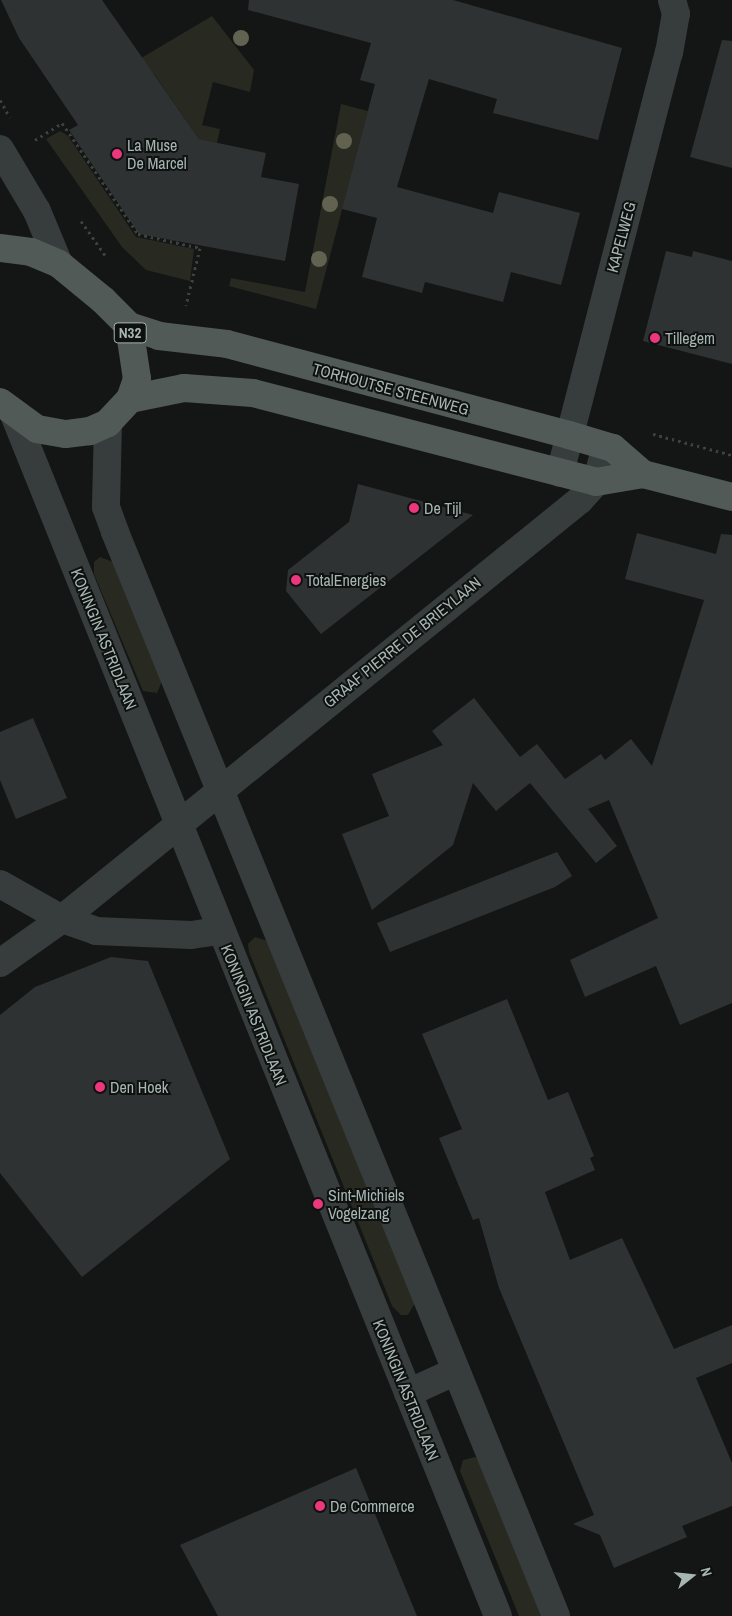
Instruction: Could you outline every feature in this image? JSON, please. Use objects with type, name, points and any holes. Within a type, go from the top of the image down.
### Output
[{"type":"main road","name":"N32","points":[[0,248],[30,252],[59,264],[129,326],[137,379],[130,399],[108,423]]},
{"type":"main road","name":"TORHOUTSE STEENWEG","points":[[129,326],[159,336],[227,344],[569,435],[606,446],[644,474],[732,497]]},
{"type":"main road","name":"TORHOUTSE STEENWEG","points":[[130,399],[184,388],[253,393],[596,482],[644,474]]},
{"type":"main road","points":[[6,407],[37,429],[65,434],[108,423]]},
{"type":"street","name":"KAPELWEG","points":[[560,473],[674,29],[672,0]]},
{"type":"street","points":[[0,148],[37,211],[59,264]]},
{"type":"street","name":"KONINGIN ASTRIDLAAN","points":[[6,407],[498,1616]]},
{"type":"street","points":[[108,423],[106,507],[219,790],[556,1616]]},
{"type":"street","points":[[596,482],[606,446]]},
{"type":"street","name":"GRAAF PIERRE DE BRIEYLAAN","points":[[62,919],[596,482]]},
{"type":"street","points":[[0,884],[62,919],[96,931],[190,935],[220,931]]},
{"type":"street","points":[[0,963],[62,919]]},
{"type":"street","points":[[408,1393],[456,1371]]},
{"type":"path","points":[[28,145],[62,123],[138,234],[202,248],[185,309]]},
{"type":"shaded area","points":[[212,16],[254,70],[250,92],[213,82],[202,125],[220,129],[217,143],[199,139],[154,74],[82,122],[69,101]]},
{"type":"shaded area","points":[[341,104],[368,111],[316,309],[229,286],[231,278],[305,292]]},
{"type":"shaded area","points":[[60,131],[68,136],[136,237],[194,249],[190,281],[146,270],[122,247],[46,139]]},
{"type":"shaded area","points":[[100,557],[113,562],[162,681],[157,693],[143,691],[94,574],[94,562]]},
{"type":"shaded area","points":[[255,937],[268,941],[415,1303],[408,1315],[401,1315],[392,1306],[249,952],[248,944]]},
{"type":"shaded area","points":[[475,1457],[481,1461],[543,1616],[519,1616],[460,1471],[463,1460]]},
{"type":"building","points":[[1,0],[102,0],[199,139],[266,153],[261,177],[299,184],[285,261],[139,234],[69,130],[78,125],[19,38]]},
{"type":"building","points":[[249,0],[453,0],[622,48],[598,140],[493,113],[497,99],[429,79],[397,187],[493,213],[499,192],[580,213],[561,285],[511,272],[503,302],[425,282],[422,293],[362,277],[377,218],[342,209],[375,84],[360,80],[371,43],[248,10]]},
{"type":"building","points":[[722,40],[732,41],[732,168],[690,157]]},
{"type":"building","points":[[666,251],[692,257],[693,251],[732,261],[732,364],[643,341]]},
{"type":"building","points":[[358,484],[473,515],[321,634],[286,591],[288,570],[349,522]]},
{"type":"building","points":[[637,533],[716,554],[721,534],[732,535],[732,1003],[680,1025],[656,966],[585,997],[570,960],[658,918],[609,800],[588,809],[617,846],[596,863],[530,783],[496,811],[473,783],[453,845],[372,910],[342,834],[389,816],[372,774],[443,745],[432,731],[474,698],[520,757],[537,744],[565,779],[601,754],[605,760],[631,739],[652,766],[704,600],[625,579]]},
{"type":"building","points":[[33,718],[67,798],[16,819],[0,780],[0,732]]},
{"type":"building","points":[[557,852],[572,876],[555,887],[390,952],[377,923]]},
{"type":"building","name":"Den Hoek","points":[[111,957],[148,961],[230,1159],[82,1277],[0,1173],[0,1015],[35,987]]},
{"type":"building","points":[[507,999],[548,1100],[568,1092],[594,1156],[590,1158],[595,1170],[545,1192],[570,1260],[622,1238],[674,1349],[732,1325],[732,1363],[696,1378],[732,1463],[732,1506],[682,1526],[687,1537],[614,1568],[600,1535],[573,1524],[594,1515],[499,1288],[479,1218],[473,1220],[439,1138],[462,1129],[422,1034]]},
{"type":"building","name":"De Commerce","points":[[356,1468],[417,1616],[218,1616],[180,1545]]},
{"type":"place","name":"La Muse De Marcel","points":[[117,154]]},
{"type":"place","name":"Tillegem","points":[[655,338]]},
{"type":"place","name":"De Tijl","points":[[414,508]]},
{"type":"place","name":"TotalEnergies","points":[[296,580]]},
{"type":"place","name":"Den Hoek","points":[[100,1087]]},
{"type":"place","name":"Sint-Michiels Vogelzang","points":[[318,1204]]},
{"type":"place","name":"De Commerce","points":[[320,1506]]}]
